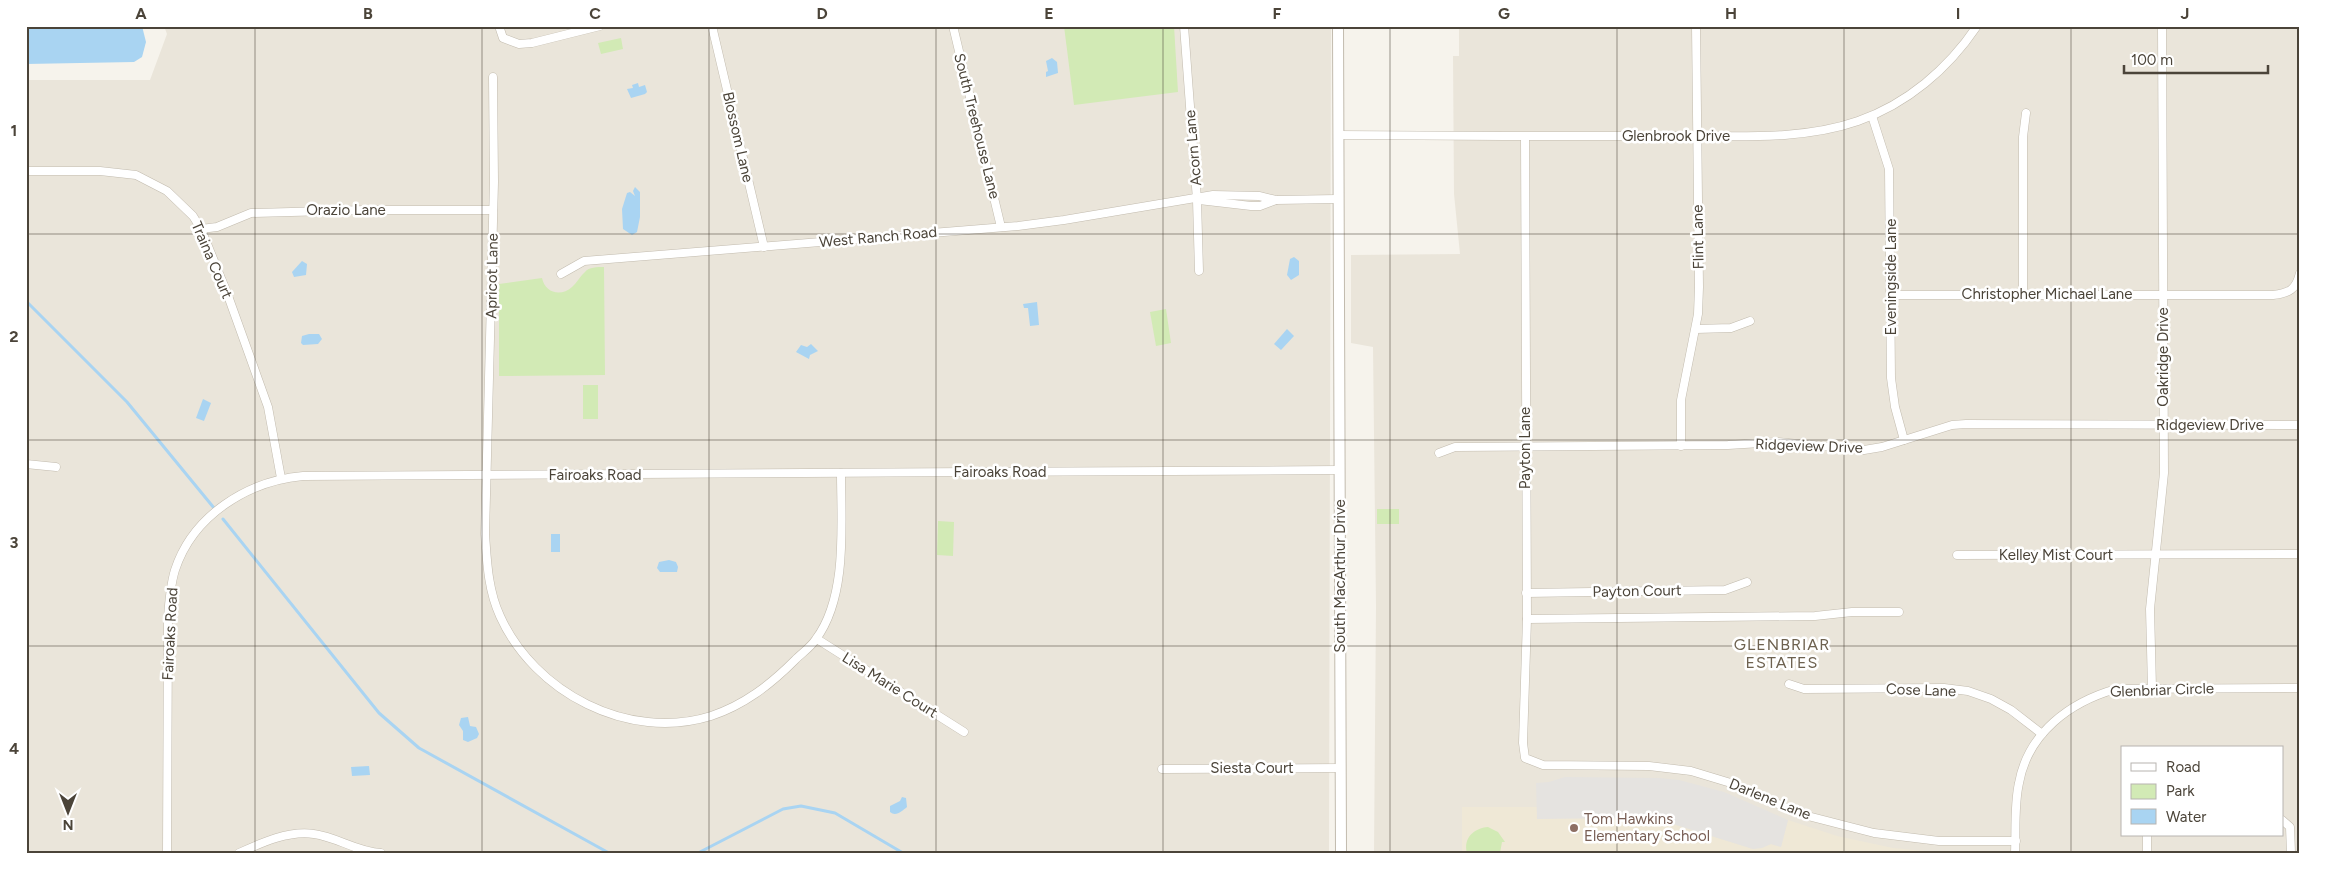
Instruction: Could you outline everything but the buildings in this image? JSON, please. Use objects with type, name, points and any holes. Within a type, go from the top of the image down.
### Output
[{"type":"street","points":[[499,26],[503,38],[519,44],[532,43],[600,26]]},
{"type":"street","name":"Blossom Lane","points":[[712,26],[764,247]]},
{"type":"street","name":"South Treehouse Lane","points":[[953,26],[1001,227]]},
{"type":"street","name":"Acorn Lane","points":[[1184,26],[1197,200],[1199,271]]},
{"type":"street","points":[[1337,199],[1338,26]]},
{"type":"street","name":"Flint Lane","points":[[1682,446],[1681,400],[1696,329],[1699,287],[1696,26]]},
{"type":"street","name":"Glenbrook Drive","points":[[1338,135],[1696,136],[1785,135],[1822,131],[1872,116],[1904,99],[1931,78],[1954,56],[1977,26]]},
{"type":"street","name":"Oakridge Drive","points":[[2152,688],[2150,609],[2154,555],[2164,473],[2162,26]]},
{"type":"street","name":"Apricot Lane","points":[[493,77],[493,210],[488,476],[485,534],[487,568],[500,616],[518,647],[534,666],[554,684],[576,698],[609,713],[652,722],[690,721],[711,716],[734,707],[759,692],[778,677],[817,639]]},
{"type":"street","points":[[2023,294],[2023,138],[2026,112]]},
{"type":"street","name":"Eveningside Lane","points":[[1872,116],[1889,168],[1891,378],[1895,407],[1904,440]]},
{"type":"street","name":"Payton Lane","points":[[1525,136],[1527,619],[1523,743],[1525,758]]},
{"type":"street","name":"Traina Court","points":[[26,171],[116,172],[136,175],[150,181],[179,201],[193,216],[201,229],[268,407],[281,478]]},
{"type":"street","name":"West Ranch Road","points":[[560,274],[584,261],[1001,227],[1064,220],[1197,200],[1213,195],[1259,196],[1276,200],[1337,199]]},
{"type":"street","points":[[1238,195],[1238,205]]},
{"type":"street","name":"South MacArthur Drive","points":[[1337,199],[1341,853]]},
{"type":"street","name":"West Ranch Road","points":[[1197,200],[1260,206],[1276,200]]},
{"type":"street","name":"Orazio Lane","points":[[201,229],[217,227],[251,213],[340,210],[493,210]]},
{"type":"street","name":"Christopher Michael Lane","points":[[1891,295],[2273,295],[2293,289],[2298,283],[2300,273]]},
{"type":"street","points":[[1696,329],[1725,329],[1750,321]]},
{"type":"street","name":"Ridgeview Drive","points":[[1439,453],[1455,447],[1682,446],[1777,442],[1864,450],[1952,425],[1966,424],[2300,425]]},
{"type":"street","points":[[26,464],[56,467]]},
{"type":"street","name":"Fairoaks Road","points":[[167,853],[168,619],[175,570],[186,545],[209,518],[235,497],[253,487],[281,478],[1339,470]]},
{"type":"street","points":[[817,639],[837,586],[841,561],[841,473]]},
{"type":"street","name":"Kelley Mist Court","points":[[1957,555],[2300,554]]},
{"type":"street","name":"Payton Court","points":[[1526,592],[1725,590],[1747,582]]},
{"type":"street","points":[[1527,619],[1815,616],[1852,612],[1899,612]]},
{"type":"street","name":"Lisa Marie Court","points":[[817,639],[964,732]]},
{"type":"street","name":"Cose Lane","points":[[1789,684],[1804,689],[1944,688],[1968,691],[1991,699],[2011,710],[2042,734]]},
{"type":"street","name":"Glenbriar Circle","points":[[2015,853],[2018,784],[2029,754],[2042,734],[2057,717],[2093,695],[2116,689],[2300,688]]},
{"type":"street","name":"Darlene Lane","points":[[1525,758],[1543,765],[1649,766],[1691,771],[1734,784],[1800,814],[1874,833],[1939,841],[2016,841]]},
{"type":"street","name":"Siesta Court","points":[[1162,769],[1341,768]]},
{"type":"street","points":[[2284,822],[2290,827],[2291,853]]},
{"type":"street","points":[[239,853],[260,843],[293,835],[314,834],[360,849],[381,853]]},
{"type":"street","points":[[2147,836],[2147,853]]},
{"type":"shaded area","points":[[164,26],[1331,26],[1329,853],[26,853],[26,80],[150,80],[167,34]]},
{"type":"shaded area","points":[[1459,26],[2300,26],[2300,853],[1374,853],[1376,606],[1373,347],[1351,343],[1351,255],[1460,254],[1454,194],[1453,56],[1459,56]]},
{"type":"shaded area","points":[[1565,777],[1679,780],[1724,792],[1788,820],[1781,847],[1771,844],[1753,849],[1641,814],[1629,818],[1537,819],[1536,783],[1549,782]]},
{"type":"shaded area","name":"Tom Hawkins Elementary School","points":[[1462,807],[1537,807],[1537,819],[1641,814],[1753,849],[1771,844],[1781,847],[1788,820],[1837,836],[1893,848],[1935,852],[1992,853],[1462,853]]},
{"type":"green space","points":[[1064,26],[1174,26],[1178,92],[1074,105]]},
{"type":"green space","points":[[621,38],[623,49],[601,54],[598,43]]},
{"type":"green space","points":[[604,267],[605,375],[499,376],[499,284],[542,278],[546,287],[558,293],[572,287],[589,269]]},
{"type":"green space","points":[[1166,309],[1171,343],[1156,346],[1150,312]]},
{"type":"green space","points":[[583,385],[598,385],[598,419],[583,419]]},
{"type":"green space","points":[[1377,509],[1399,509],[1399,524],[1377,524]]},
{"type":"green space","points":[[938,521],[954,522],[953,556],[937,555]]},
{"type":"green space","points":[[1488,827],[1498,832],[1505,842],[1502,842],[1500,853],[1467,853],[1468,838],[1478,829]]},
{"type":"water","points":[[26,26],[142,26],[146,42],[142,57],[134,62],[26,64]]},
{"type":"water","points":[[1052,58],[1057,62],[1058,73],[1046,77],[1046,72],[1048,71],[1046,61]]},
{"type":"water","points":[[638,83],[639,87],[645,85],[647,92],[631,98],[627,89],[633,88],[632,85]]},
{"type":"water","points":[[635,187],[640,192],[640,217],[637,232],[632,235],[623,229],[622,209],[627,193],[630,192],[635,196],[633,191]]},
{"type":"water","points":[[1294,257],[1299,261],[1299,275],[1291,280],[1287,275],[1290,259]]},
{"type":"water","points":[[302,261],[307,264],[306,275],[294,277],[292,272]]},
{"type":"water","points":[[1037,302],[1039,325],[1030,326],[1028,308],[1024,308],[1023,304]]},
{"type":"water","points":[[1287,329],[1294,336],[1281,350],[1274,344]]},
{"type":"water","points":[[319,334],[322,339],[318,344],[303,345],[301,343],[302,336]]},
{"type":"water","points":[[811,344],[818,351],[810,355],[809,359],[796,352],[801,345],[807,347]]},
{"type":"water","points":[[203,399],[211,403],[204,421],[196,418]]},
{"type":"water","points":[[551,534],[560,534],[560,552],[551,552]]},
{"type":"water","points":[[669,560],[676,562],[677,572],[660,572],[657,568],[659,562]]},
{"type":"water","points":[[468,717],[470,726],[476,727],[479,734],[477,738],[468,742],[463,740],[463,731],[459,725],[461,718]]},
{"type":"water","points":[[369,766],[370,775],[352,776],[351,767]]},
{"type":"water","points":[[902,797],[906,798],[907,807],[897,814],[890,812],[890,806],[900,801]]},
{"type":"waterway","points":[[26,301],[127,402],[214,508]]},
{"type":"waterway","points":[[223,519],[379,713],[419,748],[609,853]]},
{"type":"waterway","points":[[698,853],[783,809],[801,806],[835,813],[903,853]]},
{"type":"place","name":"Tom Hawkins Elementary School","points":[[1574,828]]},
{"type":"district","name":"GLENBRIAR ESTATES","points":[[1782,653]]}]
